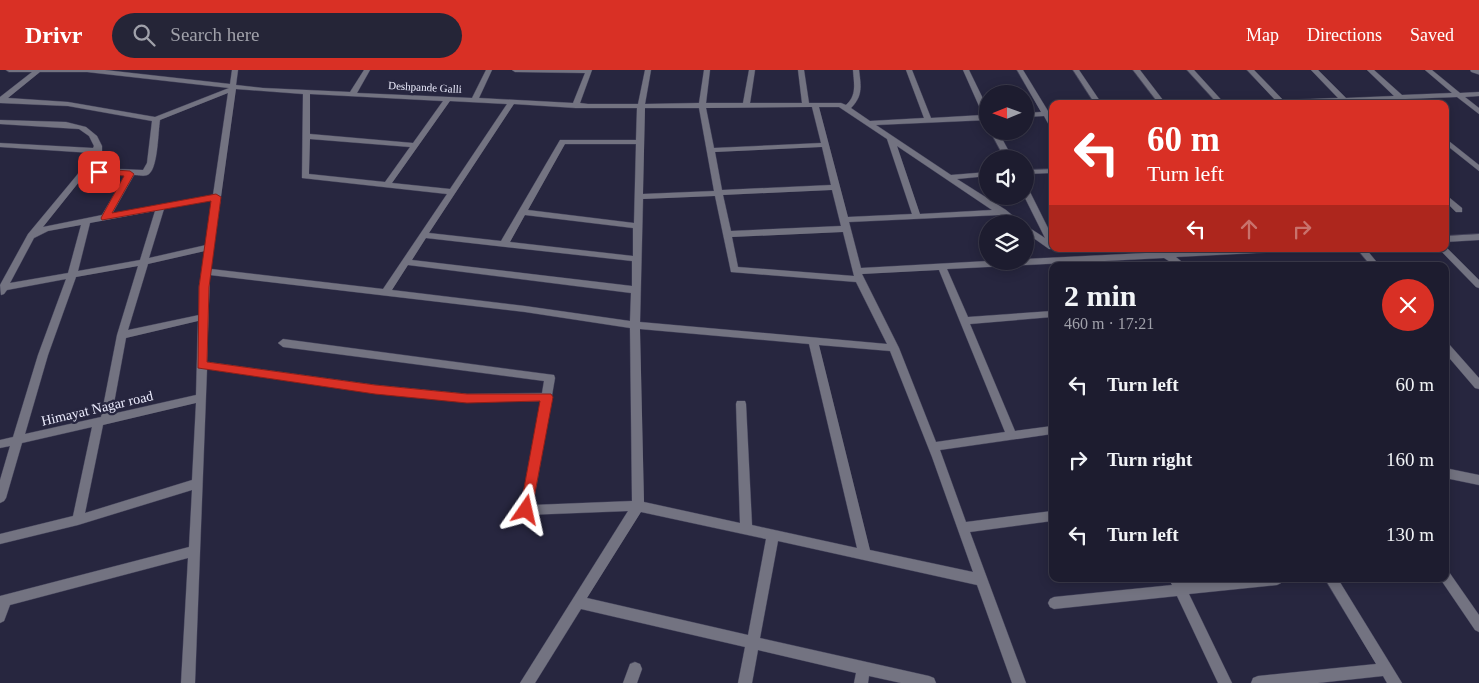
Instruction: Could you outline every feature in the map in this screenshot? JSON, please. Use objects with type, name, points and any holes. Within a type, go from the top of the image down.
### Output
[{"type":"street","name":"Deshpande Galli","points":[[9,70],[112,71],[233,88],[576,106],[844,106]]},
{"type":"street","points":[[158,77],[165,70]]},
{"type":"street","points":[[188,683],[206,270],[235,70]]},
{"type":"street","points":[[352,95],[367,70]]},
{"type":"street","points":[[474,101],[489,70]]},
{"type":"street","points":[[515,70],[588,71],[576,106]]},
{"type":"street","points":[[527,683],[638,506],[635,325],[641,107],[648,70]]},
{"type":"street","points":[[706,70],[702,107],[734,270],[858,275],[942,267],[1049,265]]},
{"type":"street","points":[[746,106],[752,70]]},
{"type":"street","points":[[801,70],[825,145],[858,275],[894,348],[963,528],[1019,683]]},
{"type":"street","points":[[856,70],[857,99],[844,106],[1006,215]]},
{"type":"street","points":[[909,70],[928,120]]},
{"type":"street","points":[[966,70],[979,99]]},
{"type":"street","points":[[1020,70],[1049,112]]},
{"type":"street","points":[[1076,70],[1096,100]]},
{"type":"street","points":[[1136,70],[1160,100]]},
{"type":"street","points":[[1190,70],[1218,100]]},
{"type":"street","points":[[1250,70],[1279,100]]},
{"type":"street","points":[[1314,70],[1344,100]]},
{"type":"street","points":[[1370,70],[1402,100]]},
{"type":"street","points":[[1428,70],[1479,112]]},
{"type":"street","points":[[0,101],[37,71]]},
{"type":"street","points":[[0,101],[68,104],[156,120],[233,88]]},
{"type":"street","points":[[307,92],[306,176],[452,192]]},
{"type":"street","points":[[1373,100],[1479,94]]},
{"type":"street","points":[[387,185],[447,100]]},
{"type":"street","points":[[386,292],[511,103]]},
{"type":"street","points":[[1034,114],[1049,113]]},
{"type":"street","points":[[868,122],[979,117]]},
{"type":"street","points":[[84,170],[130,174],[144,174],[148,172],[156,120]]},
{"type":"street","points":[[0,122],[80,126],[94,136],[98,144],[98,150],[84,170],[31,236],[1,290]]},
{"type":"street","points":[[306,136],[415,145]]},
{"type":"street","points":[[890,137],[917,217]]},
{"type":"street","points":[[504,244],[563,142],[640,142]]},
{"type":"street","points":[[1449,144],[1479,169]]},
{"type":"street","points":[[0,145],[98,150]]},
{"type":"street","points":[[711,150],[825,145]]},
{"type":"street","points":[[1449,152],[1458,152]]},
{"type":"street","points":[[1034,171],[1049,170]]},
{"type":"street","points":[[105,218],[130,174]]},
{"type":"street","points":[[951,177],[979,175]]},
{"type":"street","points":[[638,197],[836,187]]},
{"type":"street","points":[[31,236],[46,229],[216,197]]},
{"type":"street","points":[[1449,201],[1459,210]]},
{"type":"street","points":[[1032,205],[1049,239]]},
{"type":"street","points":[[78,520],[122,335],[160,208]]},
{"type":"street","points":[[522,212],[638,226]]},
{"type":"street","points":[[728,234],[917,217],[1002,212]]},
{"type":"street","points":[[0,498],[43,355],[72,276],[86,222]]},
{"type":"street","points":[[1034,234],[1049,244]]},
{"type":"street","points":[[424,235],[637,259]]},
{"type":"street","points":[[1449,239],[1479,237]]},
{"type":"street","points":[[1,290],[145,262],[209,247]]},
{"type":"street","points":[[1060,252],[1073,262]]},
{"type":"street","points":[[1096,262],[1221,252]]},
{"type":"street","points":[[1364,252],[1372,262]]},
{"type":"street","points":[[1447,252],[1479,285]]},
{"type":"street","points":[[1166,255],[1177,262]]},
{"type":"street","points":[[406,262],[636,290]]},
{"type":"street","points":[[942,267],[1012,436]]},
{"type":"street","points":[[206,270],[635,325],[894,348]]},
{"type":"street","points":[[122,335],[203,317]]},
{"type":"street","points":[[964,321],[1049,317]]},
{"type":"street","points":[[813,341],[865,555]]},
{"type":"street","points":[[283,343],[550,378],[526,510],[638,506],[982,580]]},
{"type":"street","points":[[1449,351],[1479,385]]},
{"type":"street","points":[[202,365],[375,389],[467,398],[547,397]]},
{"type":"street","name":"Himayat Nagar road","points":[[0,444],[201,398]]},
{"type":"street","points":[[740,404],[746,529]]},
{"type":"street","points":[[933,448],[1049,430]]},
{"type":"street","points":[[1449,474],[1479,480]]},
{"type":"street","points":[[0,540],[78,520],[198,483]]},
{"type":"street","points":[[963,528],[1049,516]]},
{"type":"street","points":[[745,683],[773,535]]},
{"type":"street","points":[[0,617],[3,601],[194,551]]},
{"type":"street","points":[[1054,603],[1178,584],[1218,582]]},
{"type":"street","points":[[1333,582],[1395,683]]},
{"type":"street","points":[[1449,582],[1479,626]]},
{"type":"street","points":[[1178,584],[1225,683]]},
{"type":"street","points":[[577,602],[929,683]]},
{"type":"street","points":[[861,683],[863,668]]},
{"type":"street","points":[[630,683],[635,669]]},
{"type":"street","points":[[1258,683],[1386,669]]},
{"type":"lane","points":[[1473,70],[1479,72]]},
{"type":"route","points":[[99,172],[130,174],[105,218],[216,197],[204,287],[202,365],[375,389],[467,398],[547,397],[526,510]]}]
